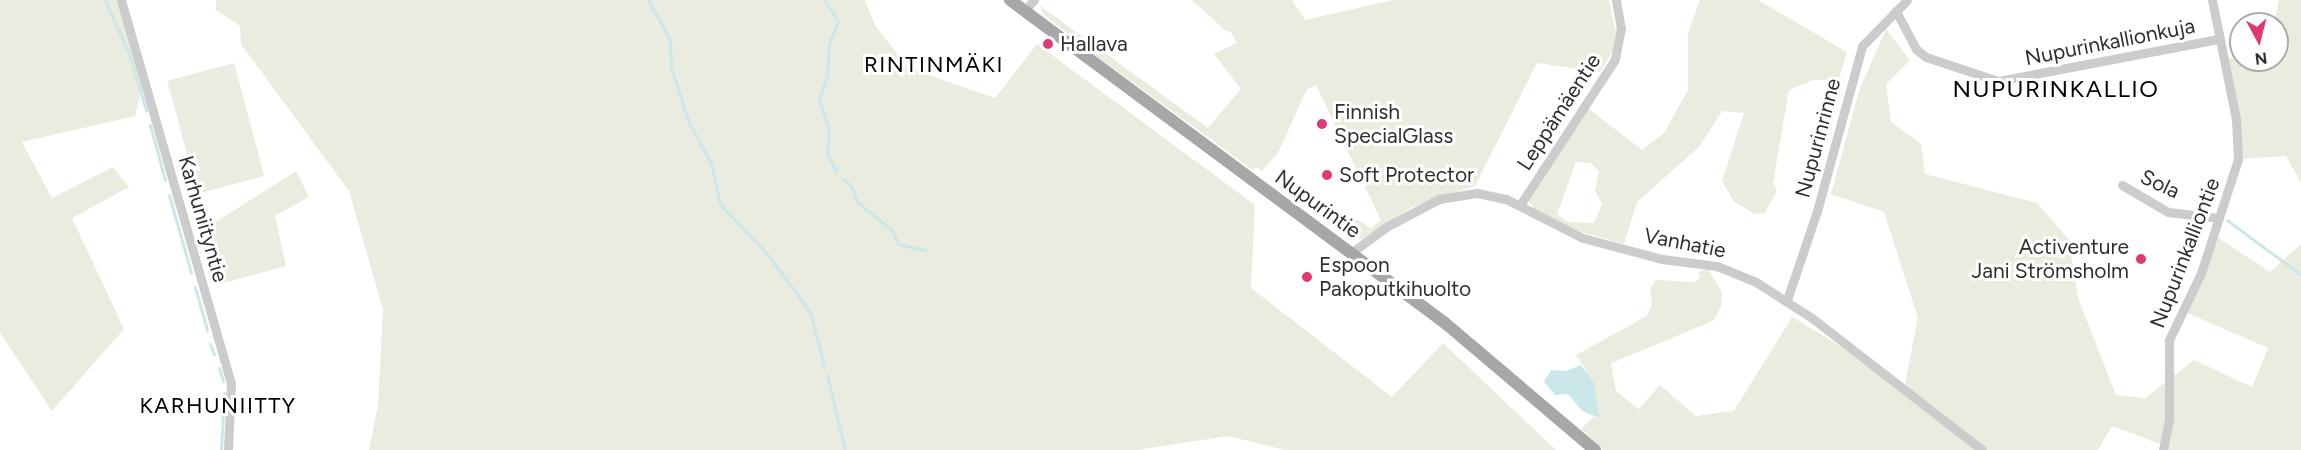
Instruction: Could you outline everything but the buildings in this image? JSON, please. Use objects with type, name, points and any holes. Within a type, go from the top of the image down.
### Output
[{"type":"main road","name":"Nupurintie","points":[[1010,0],[1351,253],[1524,387],[1594,450]]},
{"type":"street","name":"Karhuniityntie","points":[[121,0],[231,382],[228,450]]},
{"type":"street","points":[[1024,10],[1034,0]]},
{"type":"street","name":"Leppämäentie","points":[[1520,205],[1616,59],[1621,29],[1616,0]]},
{"type":"street","name":"Nupurinrinne","points":[[1787,300],[1817,211],[1862,46],[1907,0]]},
{"type":"street","name":"Nupurinkalliontie","points":[[2163,450],[2169,418],[2169,340],[2201,273],[2238,159],[2238,142],[2212,0]]},
{"type":"street","name":"Nupurinkallionkuja","points":[[1896,11],[1917,49],[1926,57],[1998,81],[2218,39]]},
{"type":"street","name":"Sola","points":[[2122,185],[2168,212],[2219,218]]},
{"type":"street","name":"Vanhatie","points":[[1351,253],[1386,227],[1439,199],[1477,193],[1520,205],[1583,238],[1662,259],[1729,269],[1787,300],[1982,450]]},
{"type":"shaded area","points":[[0,0],[117,0],[143,85],[135,116],[22,142],[52,198],[113,167],[129,187],[72,218],[124,329],[52,411],[0,333]]},
{"type":"shaded area","points":[[216,0],[865,0],[875,25],[908,68],[995,98],[1037,44],[1255,205],[1251,288],[1392,397],[1443,343],[1556,450],[1285,450],[1228,436],[1137,450],[369,450],[378,405],[383,310],[349,191],[241,44],[240,26],[216,10]]},
{"type":"shaded area","points":[[1192,0],[1292,0],[1305,20],[1393,0],[1609,0],[1616,32],[1613,51],[1600,72],[1537,63],[1475,186],[1412,207],[1362,240],[1337,227],[1358,220],[1371,228],[1381,220],[1316,85],[1307,89],[1278,153],[1262,171],[1256,167],[1253,170],[1095,55],[1044,15],[1039,5],[1208,128],[1241,89],[1214,54],[1237,43],[1231,32],[1226,31]]},
{"type":"shaded area","points":[[1700,0],[1758,0],[1847,52],[1839,79],[1813,80],[1789,90],[1773,183],[1777,190],[1765,213],[1755,214],[1734,202],[1722,181],[1744,113],[1722,111],[1699,147],[1637,202],[1624,244],[1575,230],[1535,211],[1527,198],[1589,109],[1642,150],[1664,133],[1688,90],[1688,33]],"holes":[[[1576,162],[1590,163],[1599,171],[1595,191],[1602,204],[1594,223],[1568,222],[1557,214]]]},
{"type":"shaded area","points":[[2279,0],[2301,0],[2301,183],[2286,156],[2238,159],[2222,58],[2229,58],[2229,72],[2289,72],[2289,12],[2276,12]]},
{"type":"shaded area","points":[[1886,29],[1910,60],[1886,84],[1891,122],[1921,144],[1925,174],[2037,203],[2069,240],[2078,298],[2116,395],[2145,398],[2194,360],[2252,387],[2268,348],[2183,311],[2214,235],[2270,272],[2301,244],[2301,450],[2163,450],[2163,445],[2112,426],[2098,450],[1603,450],[1581,429],[1593,417],[1598,418],[1585,368],[1576,355],[1647,316],[1652,304],[1650,289],[1656,280],[1695,282],[1700,277],[1698,272],[1708,269],[1722,292],[1721,307],[1713,321],[1611,363],[1616,391],[1639,409],[1660,385],[1696,416],[1734,411],[1792,317],[1850,352],[1903,394],[1918,318],[1884,212],[1831,194],[1859,91]]},
{"type":"shaded area","points":[[234,63],[264,176],[198,194],[167,81]]},
{"type":"shaded area","points":[[296,171],[309,197],[275,216],[286,266],[216,285],[200,232]]},
{"type":"water","points":[[1581,365],[1594,383],[1599,418],[1582,411],[1568,394],[1555,395],[1544,382],[1551,370],[1566,371]]},
{"type":"waterway","points":[[105,0],[129,54],[146,110]]},
{"type":"waterway","points":[[648,0],[670,39],[671,67],[689,123],[711,163],[720,204],[769,256],[810,312],[824,366]]},
{"type":"waterway","points":[[824,0],[838,21],[829,43],[827,76],[819,99],[829,129],[827,152],[836,172]]},
{"type":"waterway","points":[[150,125],[165,180]]},
{"type":"waterway","points":[[844,179],[852,187],[857,202],[892,230],[898,244],[925,250]]},
{"type":"waterway","points":[[169,195],[191,273]]},
{"type":"waterway","points":[[2227,220],[2301,275]]},
{"type":"waterway","points":[[195,287],[207,330]]},
{"type":"waterway","points":[[210,344],[214,354]]},
{"type":"waterway","points":[[219,368],[223,381]]},
{"type":"waterway","points":[[827,375],[845,450]]},
{"type":"waterway","points":[[221,450],[224,393]]},
{"type":"place","name":"Hallava","points":[[1048,44]]},
{"type":"place","name":"Finnish SpecialGlass","points":[[1322,124]]},
{"type":"place","name":"Soft Protector","points":[[1327,175]]},
{"type":"place","name":"Activenture Jani Strömsholm","points":[[2141,259]]},
{"type":"place","name":"Espoon Pakoputkihuolto","points":[[1307,277]]},
{"type":"district","name":"RINTINMÄKI","points":[[934,65]]},
{"type":"district","name":"NUPURINKALLIO","points":[[2056,89]]},
{"type":"district","name":"KARHUNIITTY","points":[[218,406]]}]
